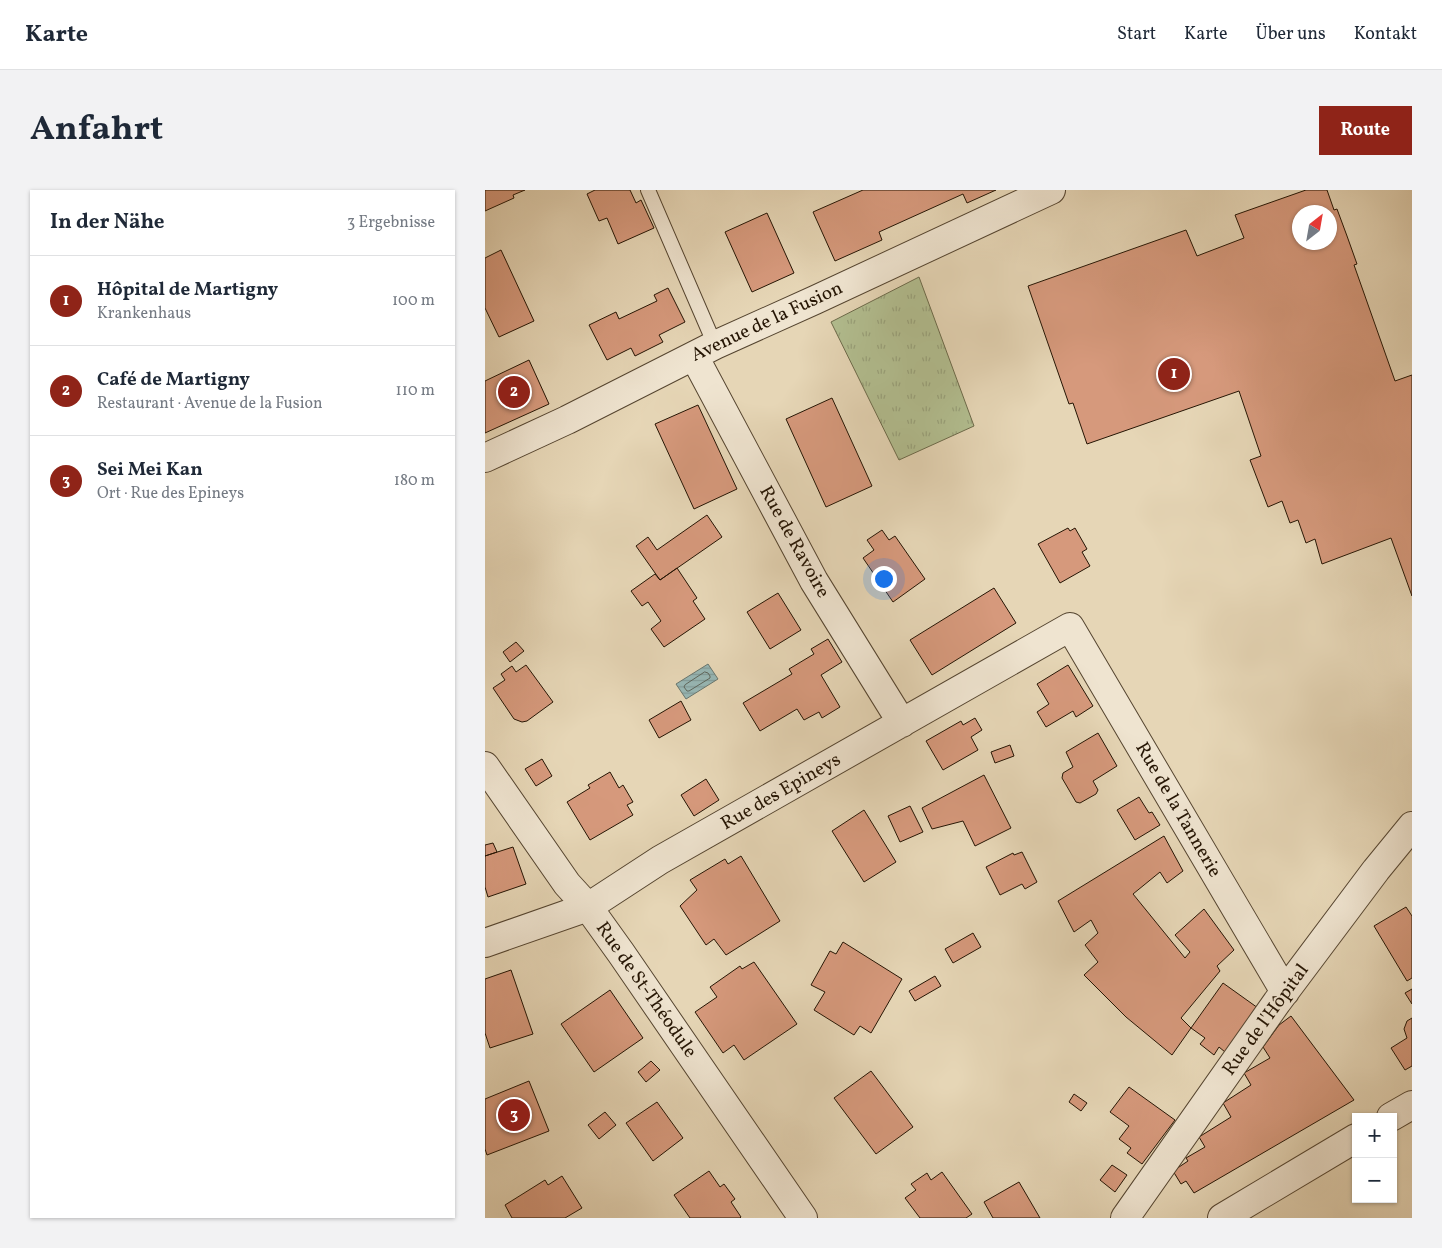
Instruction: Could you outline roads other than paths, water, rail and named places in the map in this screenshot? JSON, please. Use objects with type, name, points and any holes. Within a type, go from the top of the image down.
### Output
[{"type":"street","name":"Avenue de la Fusion","points":[[485,458],[567,420],[704,350],[1051,190]]},
{"type":"street","name":"Rue de Ravoire","points":[[704,350],[814,581],[902,724]]},
{"type":"street","name":"Rue des Epineys","points":[[485,943],[588,907],[660,860],[1070,628]]},
{"type":"street","name":"Rue de la Tannerie","points":[[1070,628],[1285,992]]},
{"type":"street","name":"Rue de St-Théodule","points":[[485,766],[567,884],[588,907],[621,953],[803,1218]]},
{"type":"street","name":"Rue de l'Hôpital","points":[[1125,1218],[1285,992],[1376,870],[1412,826]]},
{"type":"street","points":[[1397,1114],[1412,1105]]},
{"type":"street","points":[[1222,1218],[1352,1140]]},
{"type":"lane","points":[[649,190],[704,350]]},
{"type":"water","points":[[708,664],[718,679],[686,699],[676,684]]},
{"type":"place","name":"Hôpital de Martigny","points":[[1174,374]]},
{"type":"place","name":"Café de Martigny","points":[[514,392]]},
{"type":"place","name":"Sei Mei Kan","points":[[514,1115]]}]
